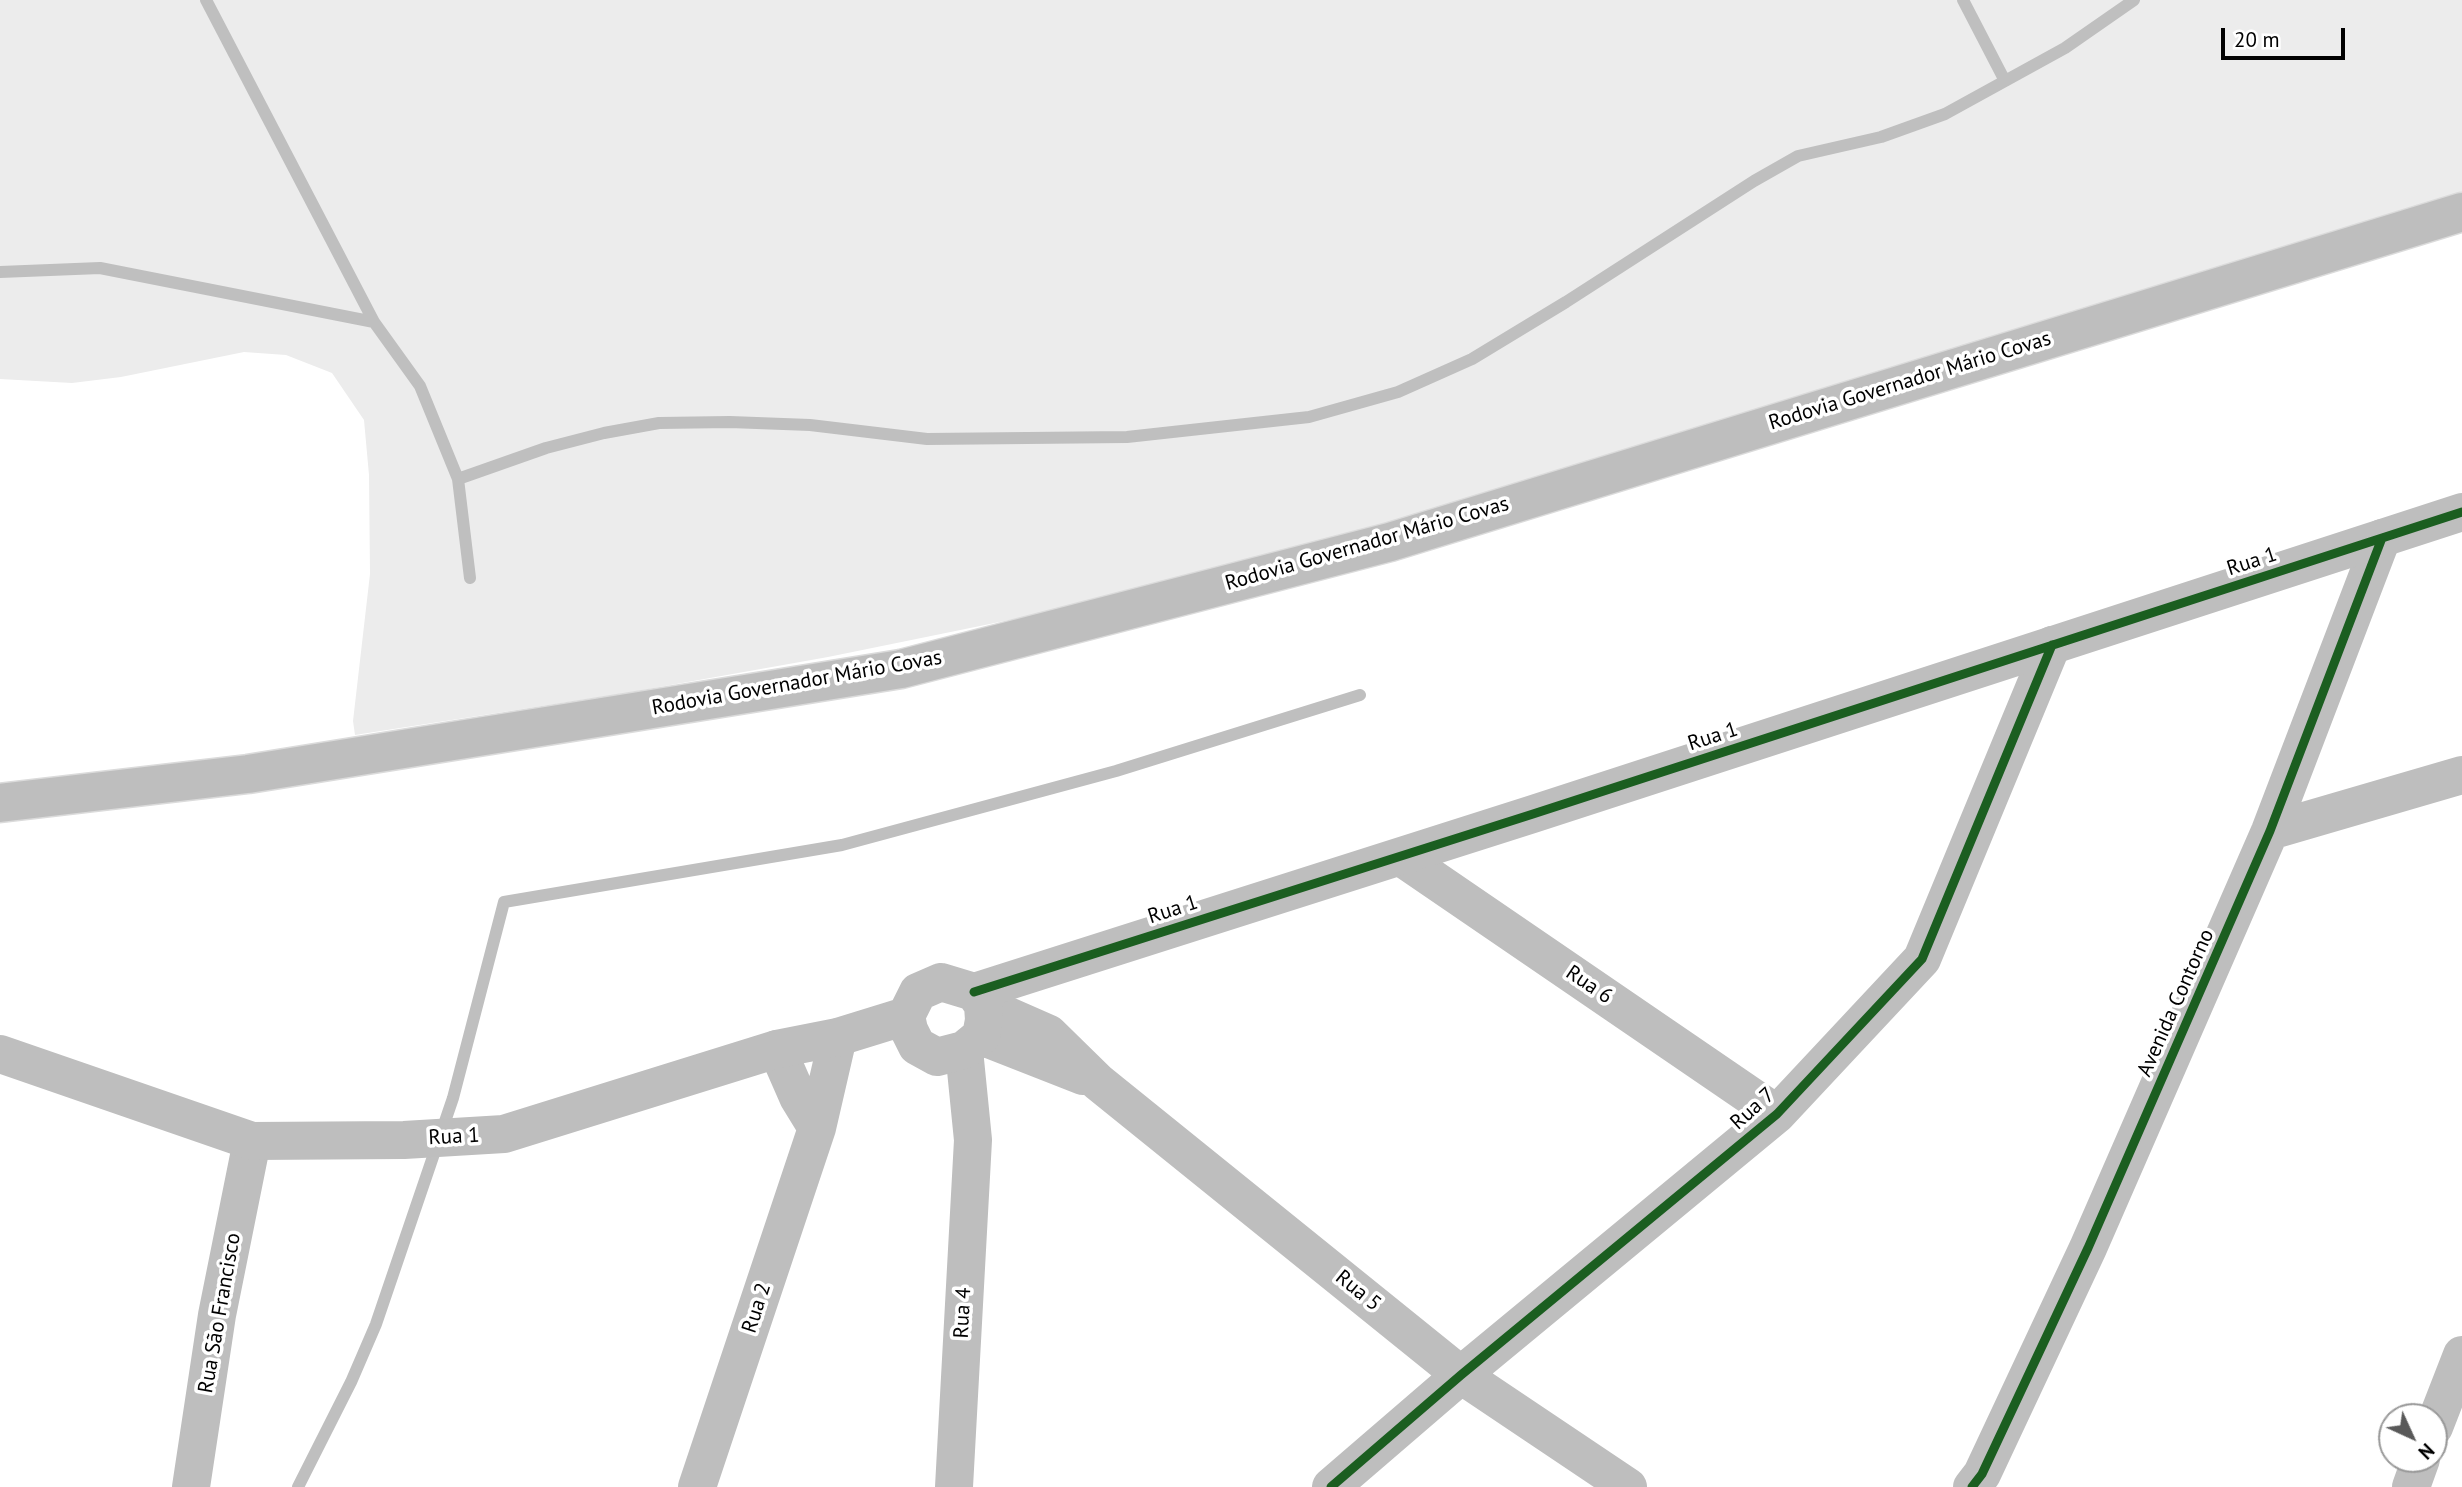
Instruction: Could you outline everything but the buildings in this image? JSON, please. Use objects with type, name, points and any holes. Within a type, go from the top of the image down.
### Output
[{"type":"street","name":"Rodovia Governador Mário Covas","points":[[0,803],[248,774],[914,665],[1390,542],[2462,212]]},
{"type":"street","name":"Rua 1","points":[[968,1028],[1401,857],[2462,512]]},
{"type":"street","name":"Avenida Contorno","points":[[1973,1483],[2088,1248],[2270,831],[2382,538]]},
{"type":"street","name":"Rua 7","points":[[1331,1487],[1461,1375],[1777,1114],[1922,959],[2052,645]]},
{"type":"street","name":"Rodovia Governador Mário Covas","points":[[0,789],[248,774]]},
{"type":"street","points":[[2270,831],[2462,775]]},
{"type":"street","name":"Rua 6","points":[[1401,857],[1777,1114]]},
{"type":"street","points":[[941,982],[968,1028],[917,1046],[906,1016],[918,992],[941,982]]},
{"type":"street","name":"Rua 1","points":[[0,1054],[252,1140],[404,1140],[504,1133],[777,1049],[838,1037],[906,1016]]},
{"type":"street","name":"Rua 5","points":[[968,1028],[1098,1082],[1461,1375],[1628,1487]]},
{"type":"street","name":"Rua 4","points":[[954,1487],[973,1140],[968,1028]]},
{"type":"street","name":"Rua 2","points":[[697,1487],[817,1128],[838,1037]]},
{"type":"street","points":[[777,1049],[798,1097],[817,1128]]},
{"type":"street","name":"Rua São Francisco","points":[[191,1487],[217,1315],[252,1140]]},
{"type":"street","points":[[2443,1403],[2462,1355]]},
{"type":"shaded area","points":[[0,0],[2462,0],[2462,201],[2016,345],[1228,570],[1029,616],[828,657],[626,693],[355,735],[353,721],[370,574],[369,475],[364,420],[332,373],[286,355],[244,352],[121,377],[72,383],[0,379]]},
{"type":"waterway","points":[[206,0],[374,322],[420,386],[458,479],[470,578]]},
{"type":"waterway","points":[[1963,0],[2005,81]]},
{"type":"waterway","points":[[458,479],[546,448],[604,433],[659,423],[810,425],[927,439],[1127,437],[1309,417],[1398,392],[1472,359],[1798,156],[1881,137],[1945,114],[2065,48],[2134,0]]},
{"type":"waterway","points":[[0,272],[100,268],[374,322]]},
{"type":"waterway","points":[[298,1487],[351,1382],[376,1324],[453,1098],[504,902],[842,845],[1116,771],[1360,695]]},
{"type":"cycle path","points":[[974,992],[1533,814],[2462,512]]},
{"type":"cycle path","points":[[1972,1487],[1982,1474],[2088,1248],[2270,831],[2382,538]]},
{"type":"cycle path","points":[[1331,1487],[1461,1375],[1777,1114],[1922,959],[2052,645]]}]
